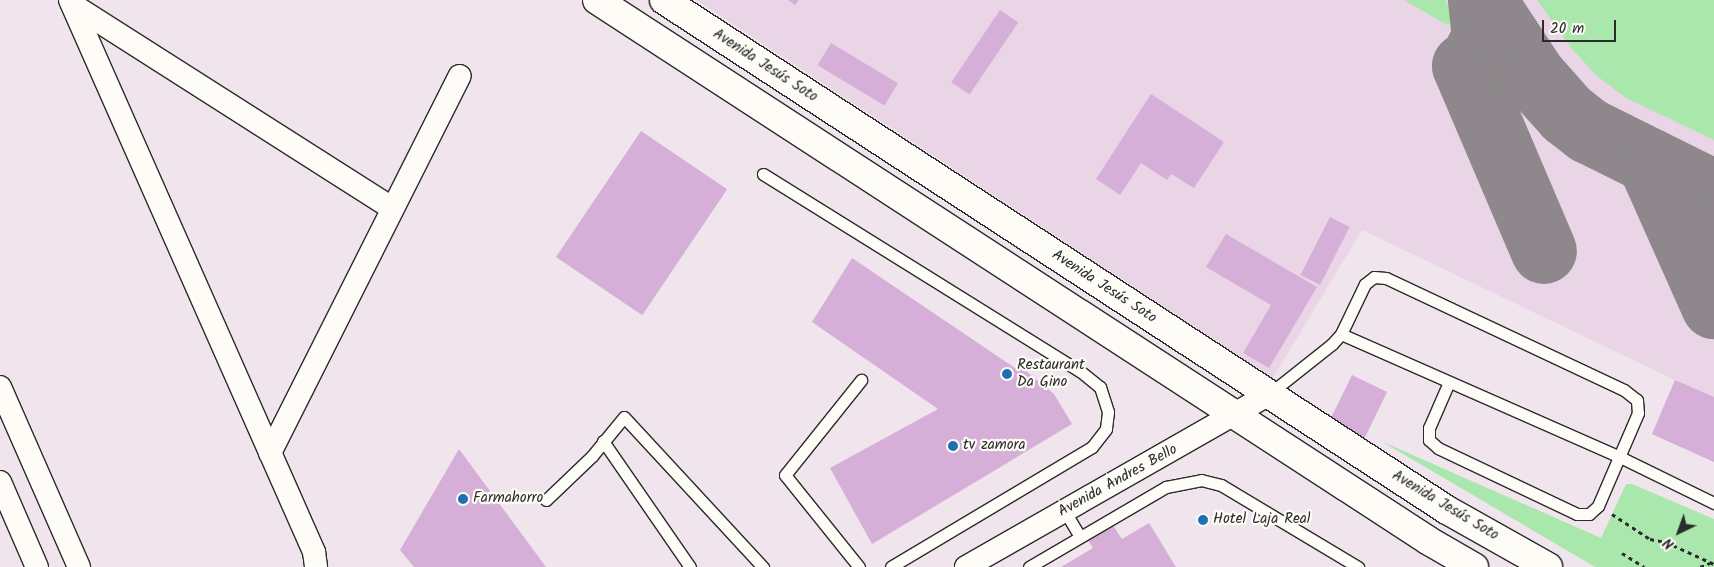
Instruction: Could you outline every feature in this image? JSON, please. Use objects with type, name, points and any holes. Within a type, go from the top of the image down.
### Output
[{"type":"main road","points":[[597,0],[1428,541],[1474,567]]},
{"type":"main road","name":"Avenida Jesús Soto","points":[[664,0],[1447,510],[1548,567]]},
{"type":"street","points":[[71,3],[393,208]]},
{"type":"street","points":[[71,3],[314,552],[316,567]]},
{"type":"street","points":[[270,453],[460,76]]},
{"type":"street","points":[[0,387],[80,567]]},
{"type":"street","name":"Avenida Andres Bello","points":[[966,567],[1269,394]]},
{"type":"street","points":[[0,482],[37,567]]},
{"type":"lane","points":[[763,174],[1080,371],[1100,388],[1108,412],[1106,430],[1092,447],[891,567]]},
{"type":"lane","points":[[1269,394],[1341,334],[1365,284],[1374,277],[1386,278],[1624,390],[1637,400],[1638,413],[1598,506],[1589,514],[1578,514],[1438,448],[1430,440],[1429,428],[1449,382]]},
{"type":"lane","points":[[1341,334],[1620,457],[1714,503]]},
{"type":"lane","points":[[859,567],[785,475],[861,380]]},
{"type":"lane","points":[[546,500],[592,456],[624,417],[762,567]]},
{"type":"lane","points":[[603,441],[690,567]]},
{"type":"lane","points":[[1029,567],[1166,487],[1201,480],[1221,485],[1358,567]]},
{"type":"lane","points":[[1064,510],[1080,537]]},
{"type":"path","points":[[1598,506],[1650,538],[1666,542],[1712,564]]},
{"type":"path","points":[[1622,553],[1644,567]]},
{"type":"path","points":[[1700,567],[1712,564]]},
{"type":"shaded area","points":[[696,0],[1714,0],[1714,462],[1652,434],[1675,380],[1362,230],[1273,378]]},
{"type":"green space","points":[[1404,0],[1445,0],[1457,19],[1447,25]]},
{"type":"green space","points":[[1537,0],[1714,0],[1714,140],[1626,98],[1597,76],[1572,49]]},
{"type":"green space","points":[[1381,441],[1601,538],[1626,484],[1632,484],[1714,519],[1714,567],[1595,567]]},
{"type":"building","points":[[788,0],[799,0],[795,5]]},
{"type":"building","points":[[1000,10],[1018,22],[970,94],[951,82]]},
{"type":"building","points":[[831,43],[898,83],[884,105],[818,65]]},
{"type":"building","points":[[1151,94],[1224,142],[1194,188],[1171,174],[1167,180],[1141,163],[1120,195],[1096,179]]},
{"type":"building","points":[[641,131],[727,189],[642,315],[556,257]]},
{"type":"building","points":[[1330,217],[1350,227],[1320,285],[1300,275]]},
{"type":"building","points":[[1226,234],[1317,287],[1269,368],[1243,353],[1271,305],[1206,267]]},
{"type":"building","points":[[852,258],[1015,368],[1020,366],[1054,394],[1072,424],[872,544],[830,468],[938,409],[812,322]]},
{"type":"building","points":[[1352,375],[1387,392],[1365,438],[1330,421]]},
{"type":"building","points":[[1675,380],[1714,397],[1714,462],[1652,434]]},
{"type":"building","name":"Farmahorro","points":[[459,449],[546,567],[414,567],[400,550]]},
{"type":"building","points":[[1149,523],[1176,567],[1061,567],[1093,548],[1087,539],[1112,524],[1122,539]]},
{"type":"taxiway","points":[[1481,0],[1485,37],[1472,62],[1465,66],[1544,251]]},
{"type":"taxiway","points":[[1483,0],[1534,77],[1567,114],[1589,131],[1714,193]]},
{"type":"taxiway","points":[[1650,162],[1714,306]]},
{"type":"place","name":"Restaurant Da Gino","points":[[1007,374]]},
{"type":"place","name":"tv zamora","points":[[953,446]]},
{"type":"place","name":"Farmahorro","points":[[463,499]]},
{"type":"place","name":"Hotel Laja Real","points":[[1203,520]]}]
